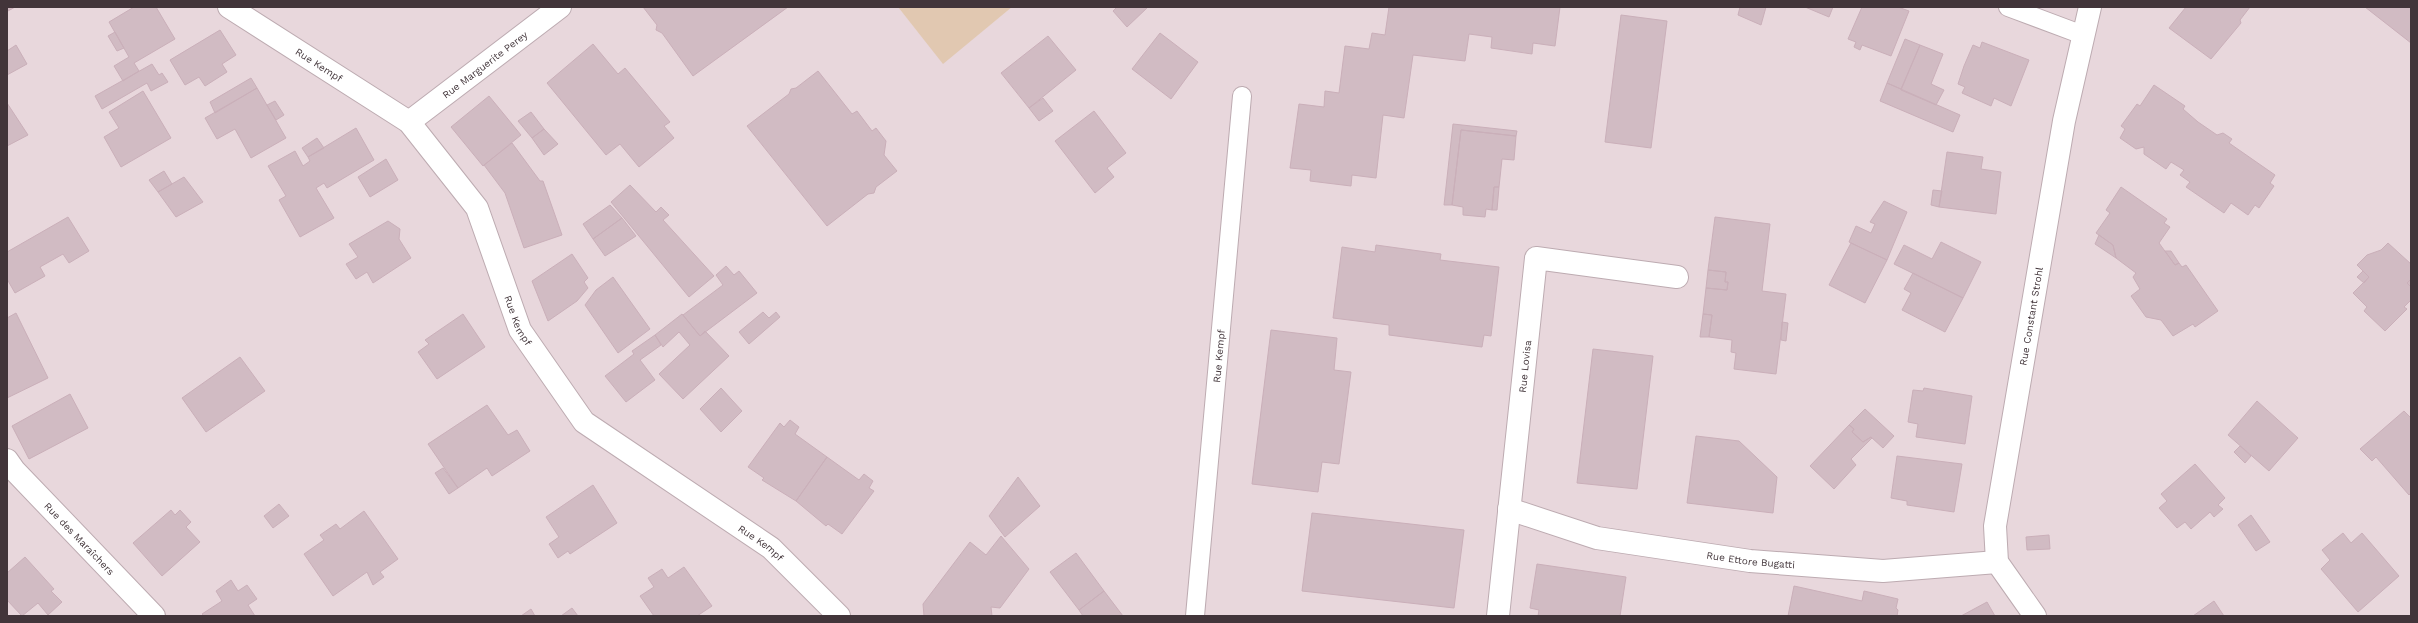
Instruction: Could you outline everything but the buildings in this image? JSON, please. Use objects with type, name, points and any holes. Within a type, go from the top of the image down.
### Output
[{"type":"street","name":"Rue Kempf","points":[[229,7],[409,122],[477,208],[520,330],[584,422],[771,548],[839,616]]},
{"type":"street","name":"Rue Marguerite Perey","points":[[409,122],[560,7]]},
{"type":"street","name":"Rue Constant Strohl","points":[[1997,562],[1995,526],[2064,121],[2090,7]]},
{"type":"street","name":"Rue Lovisa","points":[[1498,616],[1536,258],[1677,277]]},
{"type":"street","name":"Rue des Maraîchers","points":[[7,460],[14,470],[154,616]]},
{"type":"street","name":"Rue Ettore Bugatti","points":[[1509,509],[1597,538],[1750,561],[1883,571],[1997,562]]},
{"type":"street","points":[[1997,562],[2035,616]]},
{"type":"lane","points":[[2008,7],[2083,35]]},
{"type":"lane","name":"Rue Kempf","points":[[1195,616],[1242,96]]},
{"type":"shaded area","points":[[7,7],[898,7],[943,63],[1012,7],[2411,7],[2411,616],[7,616]]},
{"type":"shaded area","points":[[898,7],[1012,7],[943,64]]}]
